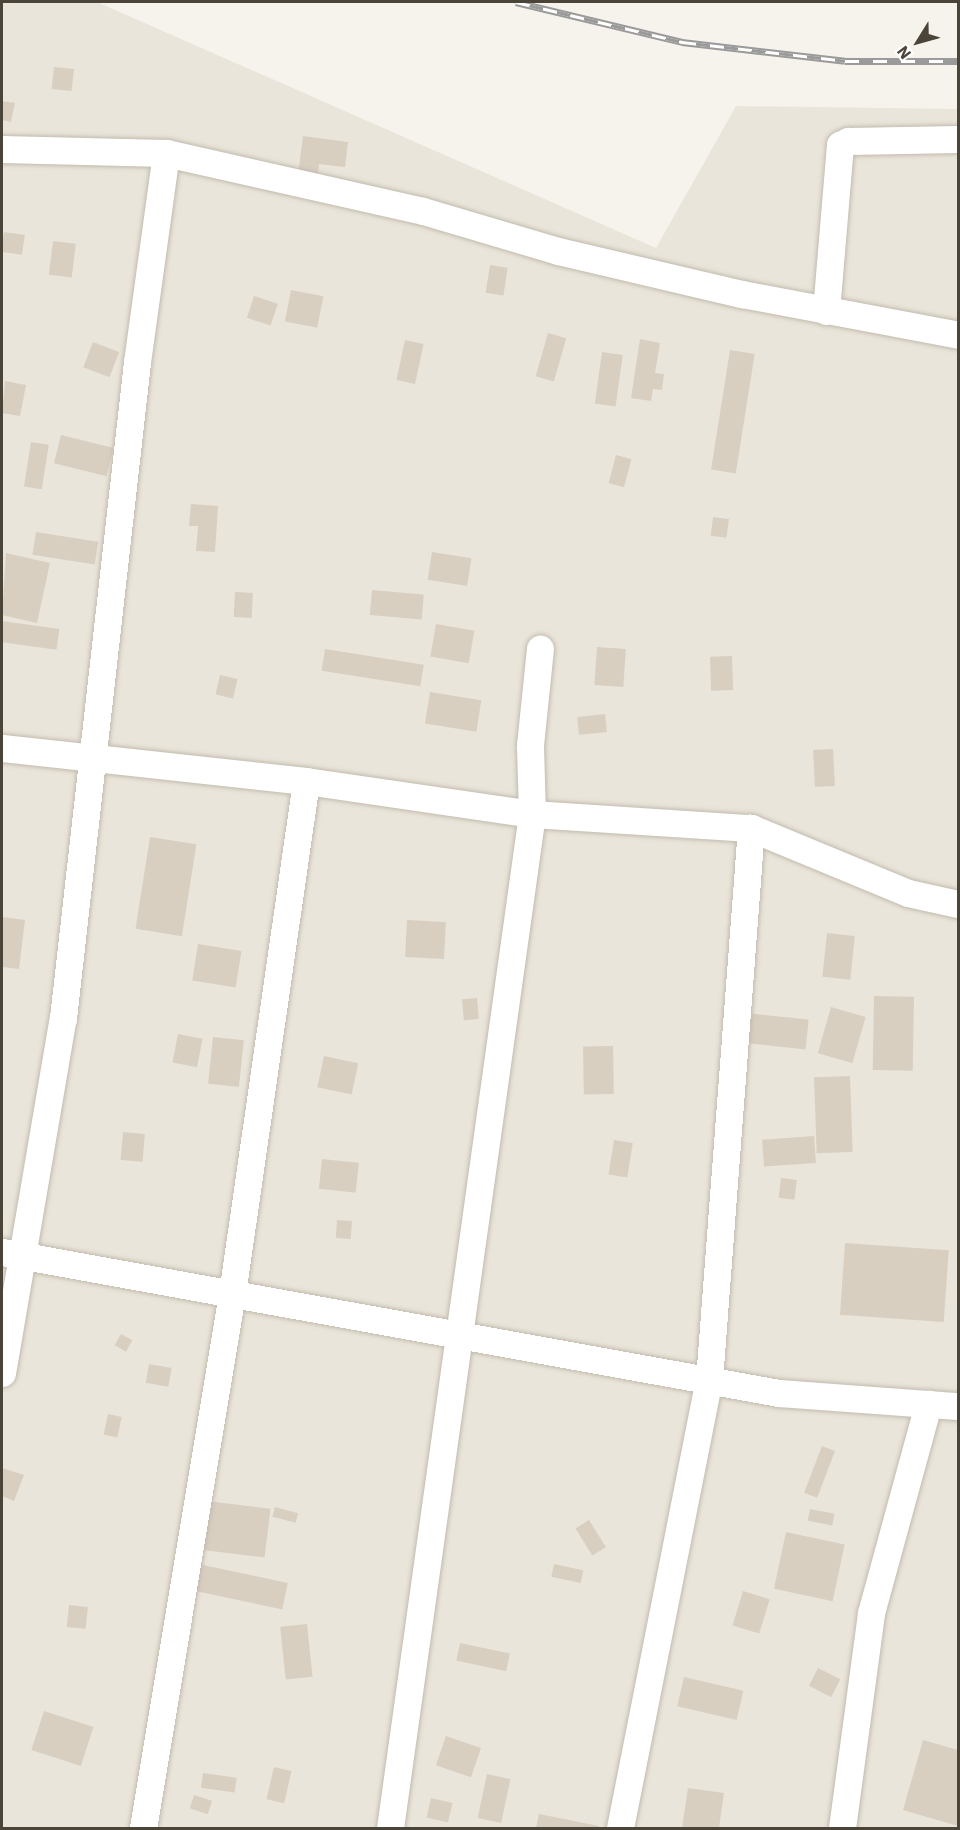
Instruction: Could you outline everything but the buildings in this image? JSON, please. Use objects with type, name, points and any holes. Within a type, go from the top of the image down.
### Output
[{"type":"street","points":[[826,312],[840,145],[848,141],[958,139]]},
{"type":"street","points":[[2,149],[166,153],[423,211],[558,251],[826,312],[958,335]]},
{"type":"street","points":[[2,1373],[13,1254],[63,1018],[136,362],[166,153]]},
{"type":"street","points":[[390,1828],[456,1334],[532,814],[530,744],[540,649]]},
{"type":"street","points":[[2,748],[306,781],[532,814],[751,828],[908,893],[958,904]]},
{"type":"street","points":[[143,1828],[232,1294],[306,781]]},
{"type":"street","points":[[620,1828],[709,1380],[751,828]]},
{"type":"street","points":[[13,1254],[779,1393],[958,1406]]},
{"type":"street","points":[[842,1828],[871,1613],[928,1404]]},
{"type":"shaded area","points":[[2,2],[97,2],[656,248],[736,106],[958,109],[958,1828],[2,1828]]},
{"type":"railway","points":[[516,2],[682,42],[845,61],[958,61]]}]
